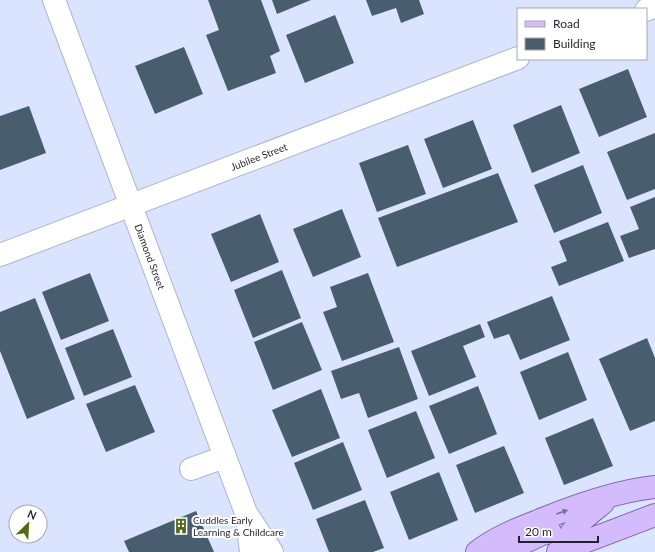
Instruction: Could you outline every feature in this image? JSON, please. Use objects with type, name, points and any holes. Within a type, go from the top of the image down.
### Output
[{"type":"main road","points":[[477,552],[506,533],[602,498],[626,491],[655,487]]},
{"type":"main road","points":[[572,549],[576,526],[608,499],[626,491]]},
{"type":"main road","points":[[572,549],[655,515]]},
{"type":"main road","points":[[504,552],[542,534],[555,531],[563,534],[572,549]]},
{"type":"street","name":"Diamond Street","points":[[54,0],[246,513],[251,552]]},
{"type":"street","name":"Jubilee Street","points":[[0,255],[517,58]]},
{"type":"street","points":[[191,469],[225,456]]},
{"type":"street","name":"Diamond Street","points":[[246,513],[272,552]]},
{"type":"building","points":[[208,0],[261,0],[280,51],[270,56],[276,73],[228,91],[206,35],[219,30]]},
{"type":"building","points":[[272,0],[311,0],[277,14]]},
{"type":"building","points":[[366,0],[419,0],[424,14],[401,23],[396,8],[372,16]]},
{"type":"building","points":[[335,15],[354,63],[305,83],[286,35]]},
{"type":"building","points":[[184,47],[203,94],[155,114],[135,66]]},
{"type":"building","points":[[628,69],[647,117],[599,137],[579,89]]},
{"type":"building","points":[[561,105],[580,153],[532,173],[513,125]]},
{"type":"building","points":[[29,106],[46,153],[0,170],[0,116]]},
{"type":"building","points":[[473,120],[492,169],[443,188],[424,139]]},
{"type":"building","points":[[655,133],[655,189],[627,200],[607,152]]},
{"type":"building","points":[[408,145],[426,194],[377,212],[359,163]]},
{"type":"building","points":[[583,165],[602,213],[554,233],[534,185]]},
{"type":"building","points":[[498,173],[518,222],[397,267],[378,218]]},
{"type":"building","points":[[655,197],[655,249],[629,258],[620,236],[639,229],[630,207]]},
{"type":"building","points":[[342,209],[361,257],[313,277],[293,229]]},
{"type":"building","points":[[260,214],[279,262],[231,282],[211,234]]},
{"type":"building","points":[[608,222],[624,261],[559,286],[551,267],[567,261],[559,241]]},
{"type":"building","points":[[282,270],[301,318],[253,338],[234,290]]},
{"type":"building","points":[[90,273],[109,321],[61,340],[42,292]]},
{"type":"building","points":[[368,273],[394,342],[342,361],[323,312],[337,307],[330,287]]},
{"type":"building","points":[[552,296],[570,340],[520,360],[509,334],[494,339],[487,322]]},
{"type":"building","points":[[35,298],[75,399],[27,419],[0,351],[0,312]]},
{"type":"building","points":[[302,322],[322,370],[273,390],[254,342]]},
{"type":"building","points":[[480,324],[485,337],[463,346],[476,377],[429,396],[411,351]]},
{"type":"building","points":[[113,329],[132,377],[84,396],[65,348]]},
{"type":"building","points":[[647,338],[655,358],[655,421],[630,431],[599,359]]},
{"type":"building","points":[[399,347],[418,399],[368,418],[359,393],[341,399],[331,371]]},
{"type":"building","points":[[568,352],[587,400],[539,420],[520,372]]},
{"type":"building","points":[[135,385],[155,432],[106,452],[86,404]]},
{"type":"building","points":[[478,386],[497,434],[449,454],[429,406]]},
{"type":"building","points":[[321,389],[340,438],[292,457],[272,410]]},
{"type":"building","points":[[416,411],[435,458],[387,478],[368,430]]},
{"type":"building","points":[[593,418],[613,466],[564,485],[545,438]]},
{"type":"building","points":[[343,442],[362,490],[313,510],[294,463]]},
{"type":"building","points":[[504,446],[524,493],[475,513],[456,465]]},
{"type":"building","points":[[439,472],[458,520],[409,540],[390,492]]},
{"type":"building","points":[[365,500],[384,548],[373,552],[329,552],[316,519]]},
{"type":"building","name":"Cuddles Early Learning & Childcare","points":[[196,511],[214,552],[129,552],[124,541]]},
{"type":"place","name":"Cuddles Early Learning & Childcare","points":[[181,526]]}]
